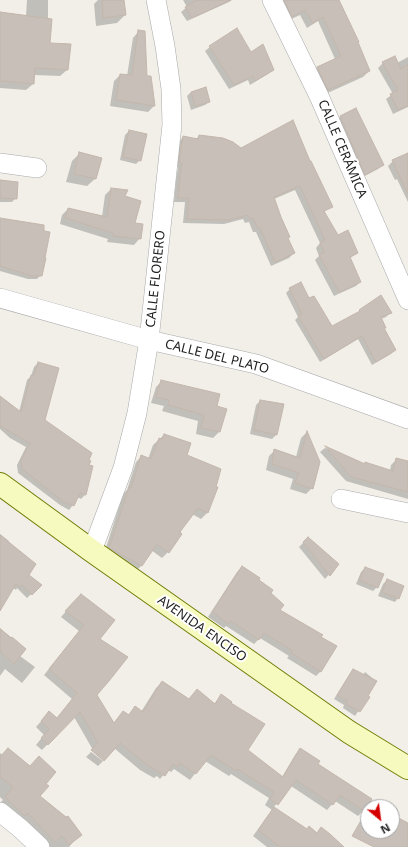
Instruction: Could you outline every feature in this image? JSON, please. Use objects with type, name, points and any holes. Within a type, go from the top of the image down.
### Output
[{"type":"main road","name":"AVENIDA ENCISO","points":[[0,484],[92,551],[349,732],[408,768]]},
{"type":"street","name":"CALLE FLORERO","points":[[92,551],[123,468],[137,413],[149,340],[172,125],[171,89],[165,46],[156,0]]},
{"type":"street","name":"CALLE CERÁMICA","points":[[272,0],[319,96],[408,300]]},
{"type":"street","points":[[0,163],[37,168]]},
{"type":"street","name":"CALLE DEL PLATO","points":[[0,298],[149,340],[256,364],[408,419]]},
{"type":"street","points":[[341,499],[408,513]]},
{"type":"street","points":[[0,812],[40,847]]},
{"type":"building","points":[[102,0],[124,0],[126,15],[103,18]]},
{"type":"building","points":[[197,0],[231,0],[192,18],[185,7]]},
{"type":"building","points":[[284,0],[339,0],[359,42],[370,71],[328,90],[317,67],[341,56],[323,17],[313,23],[305,10],[292,17]]},
{"type":"building","points":[[0,12],[52,19],[50,43],[71,44],[68,70],[35,68],[34,84],[0,81]]},
{"type":"building","points":[[237,28],[251,52],[263,44],[274,70],[255,81],[253,76],[234,85],[209,46]]},
{"type":"building","points":[[138,30],[145,31],[147,76],[151,76],[155,106],[116,100],[120,74],[132,75]]},
{"type":"building","points":[[395,56],[401,69],[408,64],[408,107],[407,106],[398,110],[390,94],[398,90],[382,62]]},
{"type":"building","points":[[206,87],[210,102],[195,106],[191,92]]},
{"type":"building","points":[[356,108],[384,165],[365,175],[340,116]]},
{"type":"building","points":[[293,120],[310,161],[333,207],[324,211],[338,235],[348,230],[358,253],[350,257],[361,282],[339,292],[319,255],[324,252],[320,243],[325,240],[300,186],[274,197],[290,237],[288,238],[295,253],[275,262],[260,228],[257,227],[253,218],[250,220],[248,215],[229,220],[187,219],[189,198],[178,198],[182,163],[179,162],[183,136],[198,139],[199,135],[223,138],[233,142],[241,148]]},
{"type":"building","points":[[129,130],[147,134],[141,161],[123,157]]},
{"type":"building","points":[[79,152],[102,158],[96,179],[74,174]]},
{"type":"building","points":[[408,153],[408,194],[392,160]]},
{"type":"building","points":[[0,180],[18,182],[17,199],[0,198]]},
{"type":"building","points":[[111,188],[128,190],[125,196],[141,201],[135,223],[143,224],[141,239],[113,236],[113,233],[65,218],[68,208],[107,217]]},
{"type":"building","points":[[0,218],[44,225],[44,231],[50,232],[42,276],[32,276],[0,266]]},
{"type":"building","points":[[301,282],[309,298],[314,296],[332,326],[360,311],[359,310],[381,295],[392,313],[381,317],[386,328],[384,328],[396,350],[376,362],[362,336],[324,359],[298,316],[302,314],[289,288]]},
{"type":"building","points":[[38,362],[59,368],[45,420],[92,453],[89,460],[91,461],[89,465],[93,466],[86,495],[80,493],[74,506],[64,502],[22,469],[21,460],[30,443],[0,426],[0,396],[21,412],[31,375],[34,376]]},
{"type":"building","points":[[161,380],[220,394],[217,406],[227,409],[220,432],[201,428],[204,415],[168,405],[169,400],[156,397]]},
{"type":"building","points":[[260,400],[284,404],[277,435],[254,430]]},
{"type":"building","points":[[307,431],[320,462],[313,489],[295,483],[299,473],[272,464],[274,449],[300,458]]},
{"type":"building","points":[[164,434],[191,443],[187,455],[221,469],[216,487],[218,487],[208,513],[198,508],[180,532],[182,534],[169,553],[157,544],[142,566],[109,548],[129,487],[131,488],[141,455],[151,459],[159,438],[162,439]]},
{"type":"building","points":[[325,446],[365,464],[365,462],[393,471],[396,458],[408,461],[408,492],[351,477]]},
{"type":"building","points":[[0,535],[36,564],[29,575],[42,585],[32,595],[22,585],[20,587],[16,584],[0,611]]},
{"type":"building","points":[[308,537],[339,564],[330,576],[303,542]]},
{"type":"building","points":[[242,566],[260,578],[259,580],[273,590],[271,593],[284,605],[280,610],[323,635],[321,637],[337,646],[321,672],[291,653],[293,651],[264,633],[259,640],[231,621],[229,624],[212,612]]},
{"type":"building","points":[[365,567],[384,574],[378,588],[359,580]]},
{"type":"building","points":[[387,579],[404,586],[399,599],[382,592]]},
{"type":"building","points":[[81,594],[115,620],[100,639],[128,657],[97,695],[114,723],[123,711],[129,715],[135,706],[143,712],[162,681],[189,699],[197,689],[215,704],[221,694],[232,702],[231,703],[265,724],[248,750],[283,777],[300,748],[320,761],[318,764],[372,799],[360,799],[360,808],[340,795],[333,805],[296,780],[278,805],[270,799],[274,792],[211,755],[196,774],[180,763],[177,767],[173,764],[165,776],[146,764],[120,743],[104,761],[91,750],[98,743],[80,712],[48,745],[41,738],[49,729],[41,721],[49,711],[57,718],[77,693],[49,669],[84,625],[65,611]]},
{"type":"building","points":[[0,629],[26,649],[14,664],[0,651]]},
{"type":"building","points":[[353,669],[377,681],[368,696],[370,697],[360,712],[346,704],[347,701],[337,695]]},
{"type":"building","points":[[8,748],[30,766],[39,756],[56,772],[46,784],[49,786],[40,796],[66,817],[68,816],[82,835],[69,845],[62,836],[55,842],[28,813],[25,816],[5,797],[13,787],[0,777],[0,757]]},
{"type":"building","points":[[274,807],[307,829],[309,826],[317,833],[321,827],[344,847],[280,847],[258,830]]},
{"type":"building","points":[[400,819],[408,823],[408,847],[374,847],[352,836],[360,822],[360,839],[400,839]]}]
